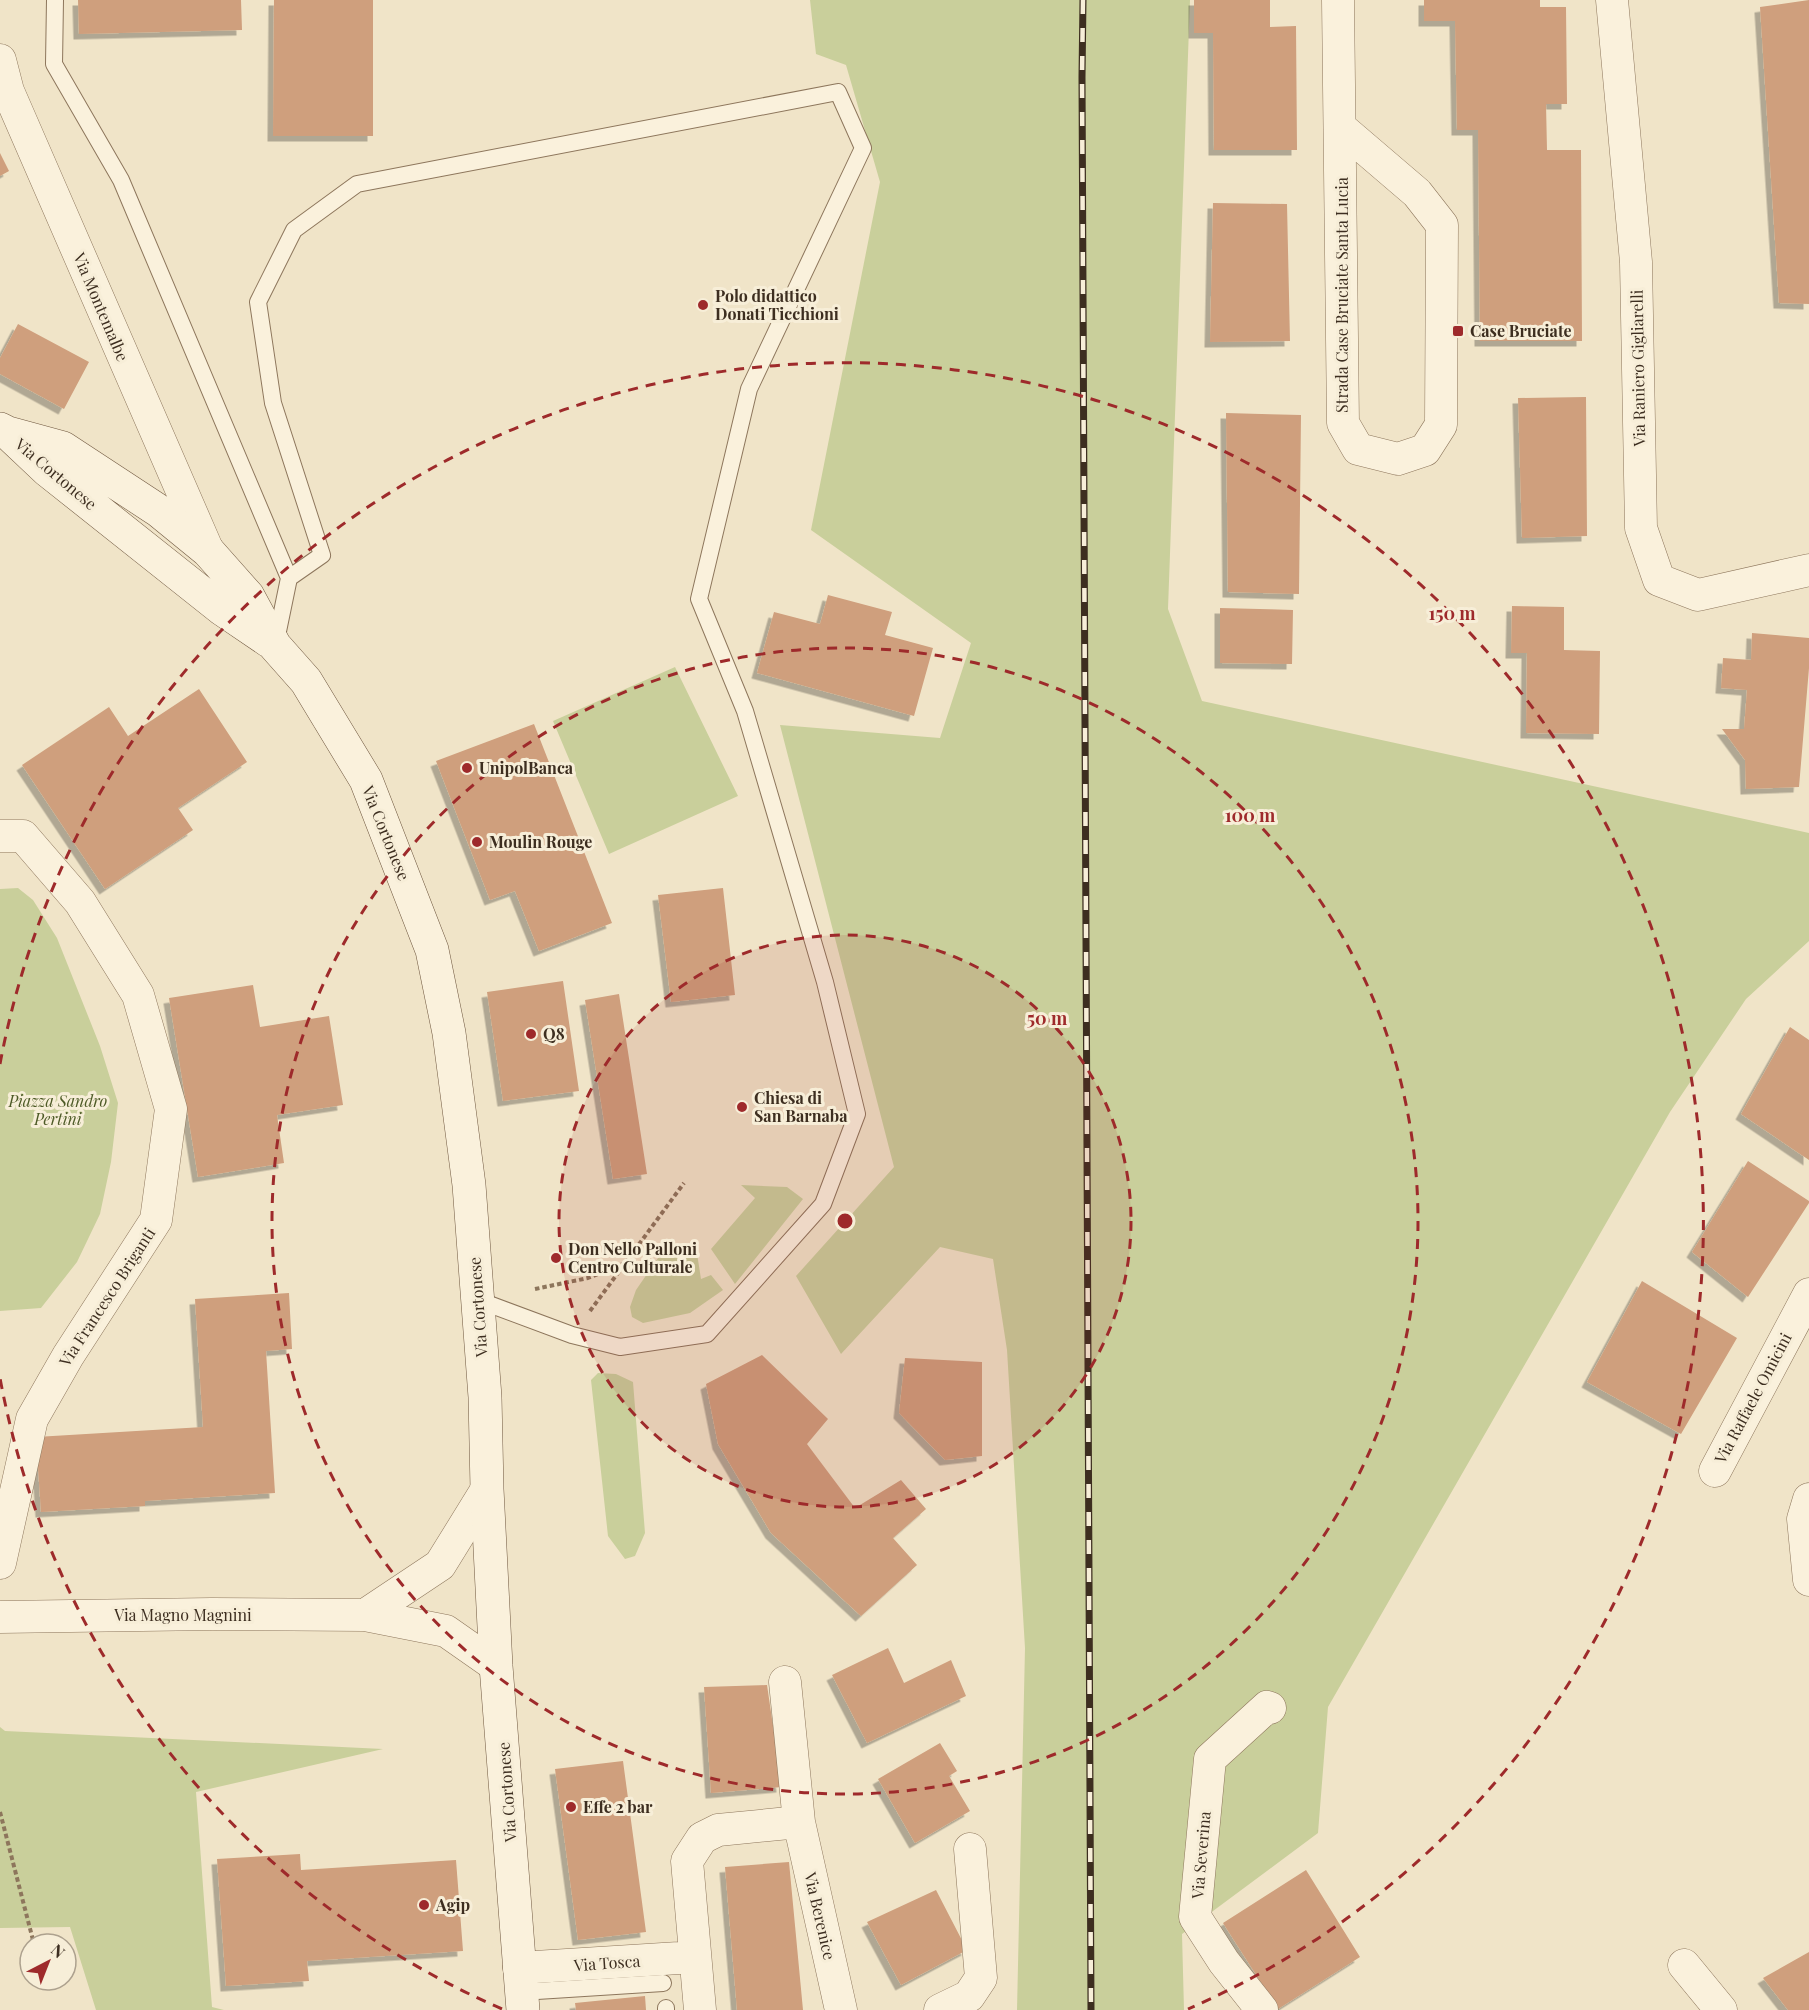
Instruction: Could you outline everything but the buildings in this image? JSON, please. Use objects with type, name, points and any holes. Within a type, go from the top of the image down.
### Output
[{"type":"main road","name":"Via Cortonese","points":[[4,431],[63,448],[159,511],[207,551],[248,596],[275,646],[306,681],[366,780],[432,950],[449,1033],[469,1185],[485,1397],[496,1666],[521,1990]]},
{"type":"main road","name":"Via Cortonese","points":[[4,431],[47,470],[222,609],[275,646]]},
{"type":"street","name":"Strada Case Bruciate Santa Lucia","points":[[1338,0],[1343,423],[1358,449],[1398,459],[1425,450],[1441,424],[1442,225],[1417,193],[1341,128]]},
{"type":"street","name":"Via Raniero Gigliarelli","points":[[1612,0],[1636,262],[1641,528],[1659,579],[1698,595],[1809,570]]},
{"type":"street","name":"Via Montemalbe","points":[[0,60],[8,90],[207,551]]},
{"type":"street","name":"Via Francesco Briganti","points":[[0,836],[23,836],[80,902],[109,948],[138,995],[171,1108],[156,1221],[68,1356],[32,1419],[0,1563]]},
{"type":"street","name":"Via Raffaele Omicini","points":[[1715,1471],[1809,1294]]},
{"type":"street","points":[[365,1616],[440,1565],[487,1489]]},
{"type":"street","points":[[1809,1499],[1803,1519],[1809,1580]]},
{"type":"street","name":"Via Magno Magnini","points":[[0,1617],[212,1614],[365,1616],[446,1631],[496,1666]]},
{"type":"street","name":"Via Berenice","points":[[785,1682],[799,1822],[841,2010]]},
{"type":"street","name":"Via Severina","points":[[1262,2010],[1224,1962],[1196,1917],[1210,1759],[1267,1707],[1270,1708]]},
{"type":"street","points":[[700,2010],[687,1861],[702,1838],[718,1830],[799,1822]]},
{"type":"street","points":[[970,1849],[984,2010]]},
{"type":"street","name":"Via Tosca","points":[[521,1990],[695,1957]]},
{"type":"street","points":[[1684,1965],[1721,2010]]},
{"type":"street","points":[[940,2010],[969,1996],[981,1978]]},
{"type":"lane","points":[[55,0],[54,64],[121,180],[289,578],[275,646]]},
{"type":"lane","points":[[289,578],[322,555],[273,403],[258,302],[294,230],[357,184],[838,92],[863,148],[749,389],[699,599],[745,711],[825,981],[857,1114],[823,1204],[707,1334],[620,1347],[573,1335],[478,1300]]},
{"type":"lane","points":[[521,1990],[663,1983]]},
{"type":"path","points":[[573,1335],[684,1183]]},
{"type":"path","points":[[478,1300],[588,1278],[626,1262]]},
{"type":"path","points":[[0,1812],[31,1932]]},
{"type":"green space","points":[[810,0],[1190,0],[1168,609],[1202,701],[1809,833],[1809,941],[1746,999],[1670,1112],[1328,1707],[1318,1833],[1182,1934],[1184,2010],[1017,2010],[1025,1648],[1007,1350],[993,1259],[940,1247],[841,1354],[796,1276],[894,1167],[780,725],[940,738],[971,643],[811,530],[880,182],[846,65],[816,54]]},
{"type":"green space","points":[[675,667],[738,796],[609,854],[553,721]]},
{"type":"green space","name":"Piazza Sandro Pertini","points":[[18,888],[33,900],[57,938],[100,1046],[118,1103],[111,1162],[100,1214],[77,1262],[41,1308],[0,1311],[0,889]]},
{"type":"green space","points":[[741,1185],[787,1187],[803,1199],[735,1284],[711,1249],[755,1198]]},
{"type":"green space","points":[[696,1247],[701,1279],[711,1275],[723,1290],[690,1313],[643,1323],[632,1317],[630,1307],[636,1290],[658,1258],[676,1250]]},
{"type":"green space","points":[[598,1373],[616,1374],[633,1382],[645,1533],[635,1556],[625,1559],[608,1536],[591,1380]]},
{"type":"green space","points":[[0,1727],[5,1731],[383,1749],[196,1792],[212,2007],[224,2010],[96,2010],[78,1953],[78,1932],[72,1932],[70,1927],[0,1928]]},
{"type":"railway","points":[[1083,0],[1091,2010]]},
{"type":"place","name":"Polo didattico Donati Ticchioni","points":[[703,305]]},
{"type":"place","name":"Case Bruciate","points":[[1458,331]]},
{"type":"place","name":"UnipolBanca","points":[[467,768]]},
{"type":"place","name":"Moulin Rouge","points":[[477,842]]},
{"type":"place","name":"Q8","points":[[531,1034]]},
{"type":"place","name":"Chiesa di San Barnaba","points":[[742,1107]]},
{"type":"place","name":"Don Nello Palloni Centro Culturale","points":[[556,1258]]},
{"type":"place","name":"Effe 2 bar","points":[[571,1807]]},
{"type":"place","name":"Agip","points":[[424,1905]]}]
